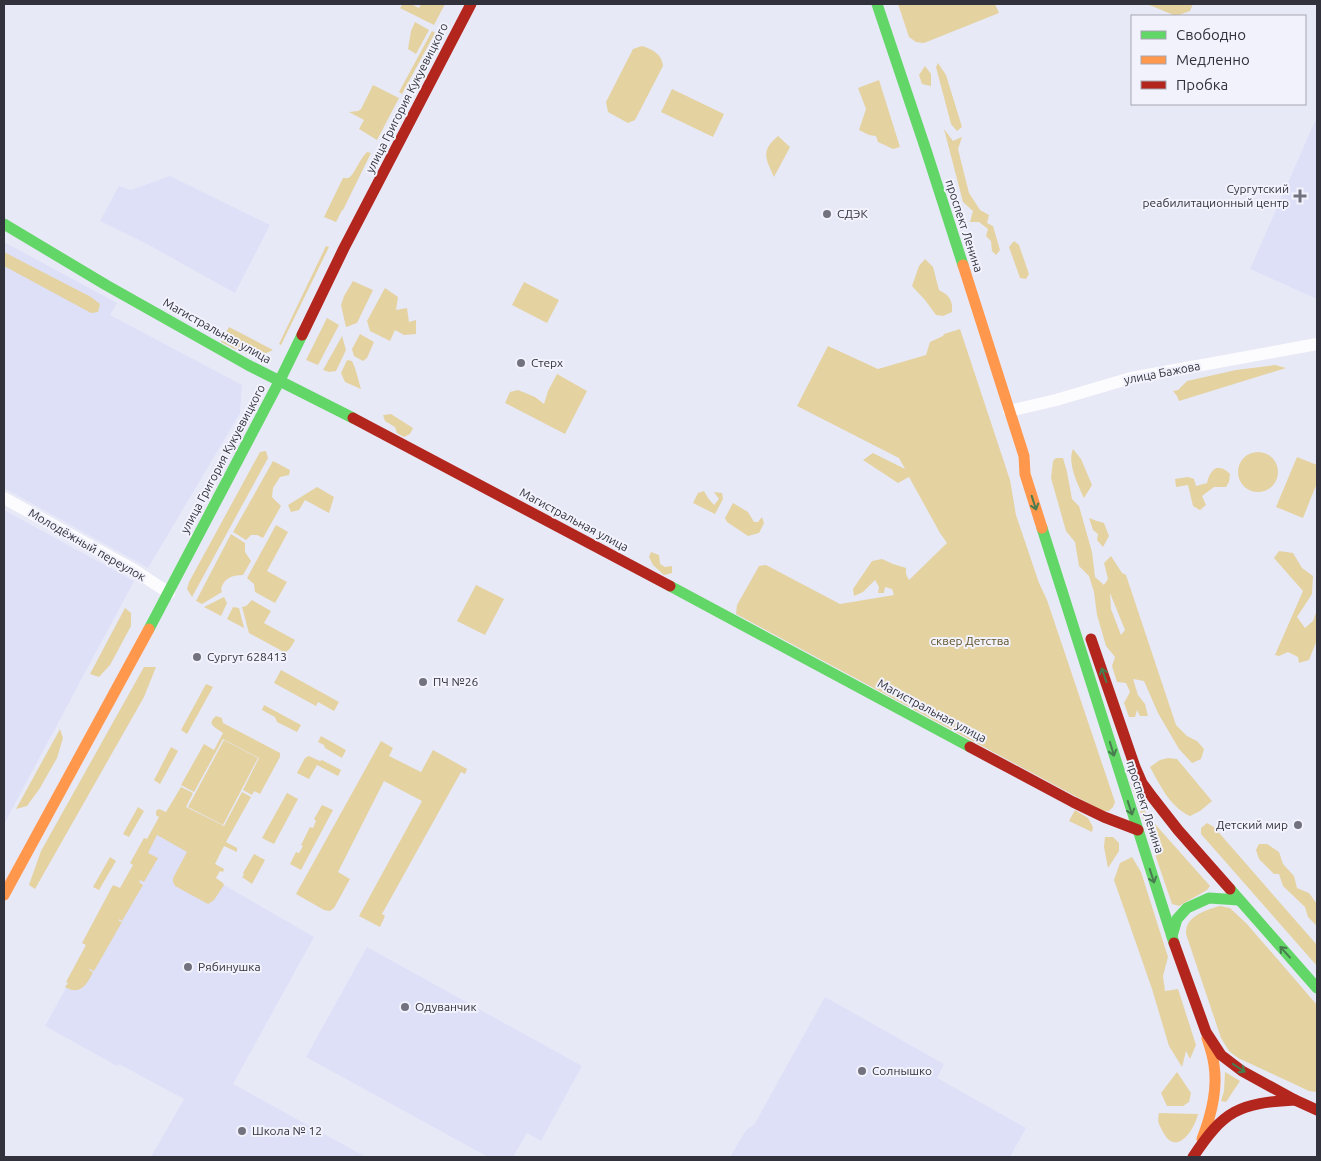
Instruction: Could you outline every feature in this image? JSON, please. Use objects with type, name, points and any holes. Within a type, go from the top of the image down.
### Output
[{"type":"main road","name":"улица Григория Кукуевицкого","points":[[4,895],[169,593],[280,380],[344,248],[472,4]]},
{"type":"main road","name":"проспект Ленина","points":[[877,4],[1024,456],[1025,474],[1138,830],[1172,936],[1206,1032],[1221,1055],[1242,1071],[1317,1110]]},
{"type":"main road","name":"Магистральная улица","points":[[4,224],[106,285],[248,365],[374,428],[1073,802],[1104,818],[1138,830]]},
{"type":"main road","name":"проспект Ленина","points":[[1024,456],[1035,471],[1050,518]]},
{"type":"main road","name":"проспект Ленина","points":[[1088,629],[1135,767],[1142,782],[1178,830],[1317,988]]},
{"type":"main road","points":[[1172,936],[1177,919],[1188,908],[1209,898],[1239,900]]},
{"type":"main road","points":[[1200,1147],[1208,1123],[1215,1089],[1215,1068],[1206,1032]]},
{"type":"main road","points":[[1193,1157],[1226,1117],[1241,1108],[1258,1103],[1295,1100],[1317,1102]]},
{"type":"street","name":"улица Бажова","points":[[1009,411],[1056,400],[1131,378],[1317,344]]},
{"type":"street","name":"Молодёжный переулок","points":[[4,498],[134,570],[169,593]]},
{"type":"shaded area","name":"Сургутский реабилитационный центр","points":[[1315,121],[1317,122],[1317,299],[1250,269]]},
{"type":"shaded area","points":[[170,176],[270,225],[235,293],[147,244],[100,221],[119,186],[131,190]]},
{"type":"shaded area","points":[[4,242],[117,303],[110,315],[242,385],[240,413],[148,568],[4,488]]},
{"type":"shaded area","points":[[4,510],[134,581],[4,824]]},
{"type":"shaded area","name":"Рябинушка","points":[[153,830],[194,852],[188,864],[314,937],[233,1084],[366,1157],[151,1157],[184,1099],[119,1064],[117,1066],[45,1026]]},
{"type":"shaded area","name":"Одуванчик","points":[[367,947],[582,1066],[541,1141],[527,1133],[513,1157],[488,1157],[306,1057]]},
{"type":"shaded area","name":"Солнышко","points":[[825,997],[944,1064],[937,1078],[1026,1128],[1010,1157],[730,1157],[746,1130],[754,1125]]},
{"type":"green space","points":[[403,4],[411,4],[419,8],[421,4],[445,4],[434,25],[400,8]]},
{"type":"green space","points":[[898,4],[995,4],[999,13],[924,43],[916,42],[909,37]]},
{"type":"green space","points":[[1147,4],[1193,4],[1190,11],[1174,15]]},
{"type":"green space","points":[[415,22],[429,30],[416,54],[408,49],[411,31]]},
{"type":"green space","points":[[432,31],[435,33],[402,94],[399,92]]},
{"type":"green space","points":[[642,46],[656,53],[661,58],[663,66],[635,120],[628,123],[608,112],[606,102],[633,49]]},
{"type":"green space","points":[[938,63],[946,75],[962,127],[957,131],[951,124],[936,67]]},
{"type":"green space","points":[[925,66],[931,74],[931,86],[922,84],[919,75]]},
{"type":"green space","points":[[879,80],[900,147],[893,149],[878,142],[876,136],[859,130],[866,109],[858,88]]},
{"type":"green space","points":[[373,85],[399,98],[377,140],[359,129],[364,120],[349,112],[361,109]]},
{"type":"green space","points":[[672,89],[724,114],[713,137],[661,112]]},
{"type":"green space","points":[[944,129],[953,141],[962,137],[958,149],[969,193],[980,210],[989,215],[987,223],[993,226],[1000,250],[996,255],[992,251],[991,241],[986,236],[988,229],[979,222],[970,222],[973,211],[963,202]]},
{"type":"green space","points":[[778,136],[790,147],[774,177],[766,155],[772,141]]},
{"type":"green space","points":[[367,152],[371,153],[336,222],[324,217],[343,178],[351,176]]},
{"type":"green space","points":[[1014,241],[1019,245],[1029,274],[1026,279],[1020,278],[1009,247]]},
{"type":"green space","points":[[326,246],[329,247],[281,345],[279,344]]},
{"type":"green space","points":[[4,252],[91,297],[100,304],[98,312],[91,313],[4,266]]},
{"type":"green space","points":[[925,259],[933,267],[939,290],[948,296],[952,304],[952,312],[943,316],[936,315],[912,286],[919,266]]},
{"type":"green space","points":[[353,281],[373,290],[357,323],[346,327],[341,305]]},
{"type":"green space","points":[[524,282],[559,300],[547,323],[512,305]]},
{"type":"green space","points":[[385,288],[398,297],[396,310],[407,308],[409,322],[416,320],[416,334],[404,335],[395,330],[390,341],[370,331],[367,321]]},
{"type":"green space","points":[[327,318],[339,325],[318,365],[306,360]]},
{"type":"green space","points":[[229,327],[273,350],[259,355],[246,354],[221,342]]},
{"type":"green space","name":"сквер Детства","points":[[960,329],[1010,480],[1016,515],[1039,583],[1047,600],[1115,802],[1109,811],[1103,811],[736,614],[737,605],[759,566],[766,565],[840,604],[894,595],[892,589],[885,587],[884,593],[878,593],[879,587],[875,580],[863,592],[854,596],[853,589],[872,561],[882,559],[906,568],[909,580],[947,543],[909,477],[898,483],[863,460],[873,453],[905,469],[899,458],[797,406],[828,346],[878,369],[926,355],[930,342],[944,334]]},
{"type":"green space","points":[[360,334],[374,342],[367,358],[363,361],[354,356],[352,349]]},
{"type":"green space","points":[[342,336],[346,350],[336,371],[329,372],[323,370]]},
{"type":"green space","points":[[347,360],[352,361],[361,389],[345,382],[341,373]]},
{"type":"green space","points":[[1275,365],[1286,368],[1179,401],[1173,391],[1178,390],[1187,381],[1236,370]]},
{"type":"green space","points":[[557,374],[587,391],[565,434],[505,403],[510,392],[518,390],[535,397],[544,404]]},
{"type":"green space","points":[[391,414],[413,428],[410,434],[404,437],[397,433],[395,427],[385,421],[383,415]]},
{"type":"green space","points":[[1073,449],[1081,459],[1092,485],[1084,498],[1072,467]]},
{"type":"green space","points":[[266,451],[268,458],[192,597],[187,589],[189,582],[260,452]]},
{"type":"green space","points":[[1258,452],[1272,458],[1278,472],[1272,486],[1258,492],[1244,486],[1238,472],[1244,458]]},
{"type":"green space","points":[[1297,457],[1317,465],[1317,483],[1303,518],[1276,507]]},
{"type":"green space","points":[[1056,458],[1063,458],[1072,499],[1079,506],[1092,552],[1095,577],[1104,585],[1108,579],[1104,563],[1111,556],[1122,573],[1126,575],[1176,725],[1187,736],[1197,741],[1204,749],[1201,759],[1192,763],[1179,749],[1158,713],[1144,681],[1133,679],[1138,695],[1145,704],[1148,716],[1140,716],[1137,710],[1135,717],[1129,717],[1124,703],[1130,692],[1126,683],[1117,682],[1112,666],[1115,657],[1106,646],[1089,576],[1079,566],[1075,542],[1066,531],[1051,478],[1053,461]],"holes":[[[1110,593],[1125,630],[1121,635],[1111,609]]]},
{"type":"green space","points":[[273,461],[290,470],[289,475],[280,477],[273,488],[272,497],[281,506],[263,538],[251,535],[246,540],[233,532]]},
{"type":"green space","points":[[1216,468],[1224,469],[1230,474],[1229,482],[1226,487],[1214,487],[1202,496],[1206,505],[1200,510],[1193,506],[1188,485],[1176,487],[1175,479],[1188,477],[1194,479],[1196,486],[1207,483],[1210,474]]},
{"type":"green space","points":[[317,487],[334,497],[329,513],[305,500],[299,510],[291,512],[288,505]]},
{"type":"green space","points":[[704,491],[714,505],[719,499],[714,492],[722,493],[723,499],[715,514],[693,503],[698,493]]},
{"type":"green space","points":[[733,503],[748,512],[754,522],[758,522],[762,517],[764,523],[759,533],[748,536],[727,522],[725,518]]},
{"type":"green space","points":[[1089,518],[1104,523],[1109,536],[1103,547],[1097,540],[1098,534],[1093,530]]},
{"type":"green space","points":[[276,525],[288,532],[267,571],[287,582],[275,603],[255,592],[254,584],[247,578]]},
{"type":"green space","points":[[231,534],[245,543],[245,552],[251,561],[243,575],[229,578],[222,585],[222,592],[202,604],[196,601]]},
{"type":"green space","points":[[1279,551],[1293,553],[1302,568],[1313,576],[1312,594],[1297,617],[1305,628],[1313,621],[1317,610],[1317,640],[1309,660],[1299,663],[1298,657],[1288,652],[1279,656],[1275,655],[1303,591],[1274,558]]},
{"type":"green space","points":[[651,552],[659,555],[660,564],[665,567],[672,566],[672,573],[664,575],[653,565],[649,557]]},
{"type":"green space","points":[[476,585],[504,599],[485,635],[457,621]]},
{"type":"green space","points":[[224,597],[227,603],[221,616],[204,607]]},
{"type":"green space","points":[[252,600],[271,611],[264,623],[295,640],[291,648],[284,652],[249,633],[242,607]]},
{"type":"green space","points":[[233,607],[239,608],[244,628],[227,619]]},
{"type":"green space","points":[[125,608],[131,613],[131,626],[110,665],[99,677],[90,674]]},
{"type":"green space","points":[[144,667],[156,667],[144,697],[35,889],[29,885],[41,851]]},
{"type":"green space","points":[[281,670],[339,702],[334,711],[318,702],[316,706],[274,683]]},
{"type":"green space","points":[[206,684],[213,687],[187,734],[181,730]]},
{"type":"green space","points":[[264,705],[301,725],[297,732],[277,722],[275,717],[262,710]]},
{"type":"green space","points":[[216,716],[222,718],[223,723],[280,753],[280,757],[260,794],[254,791],[252,795],[243,790],[259,758],[223,739],[194,792],[181,785],[204,744],[214,750],[223,733],[212,724]]},
{"type":"green space","points":[[60,729],[63,738],[57,758],[27,806],[16,809]]},
{"type":"green space","points":[[321,736],[346,750],[342,758],[318,742]]},
{"type":"green space","points":[[224,740],[258,758],[223,825],[188,807]]},
{"type":"green space","points":[[381,741],[393,748],[389,756],[421,772],[433,750],[467,769],[465,774],[461,772],[382,914],[385,916],[380,927],[359,916],[422,801],[384,781],[338,872],[350,879],[334,908],[330,911],[324,910],[296,894]]},
{"type":"green space","points":[[171,747],[178,751],[160,784],[154,780]]},
{"type":"green space","points":[[309,756],[320,761],[322,760],[341,770],[338,776],[317,765],[309,779],[297,773],[305,758]]},
{"type":"green space","points":[[1168,758],[1177,759],[1212,801],[1200,811],[1190,816],[1171,801],[1150,767],[1160,760]]},
{"type":"green space","points":[[1130,781],[1147,815],[1210,886],[1207,890],[1179,906],[1172,904]]},
{"type":"green space","points":[[181,787],[193,793],[186,807],[224,826],[242,792],[251,797],[226,842],[237,848],[237,852],[224,846],[215,864],[224,869],[223,872],[220,871],[216,878],[224,885],[214,900],[208,904],[175,886],[173,878],[187,852],[157,835],[148,853],[158,858],[144,882],[140,880],[139,882],[143,885],[122,921],[119,919],[122,922],[94,971],[89,970],[93,972],[88,981],[79,989],[75,990],[65,987],[86,945],[82,943],[113,885],[120,888],[133,865],[130,863],[144,838],[147,839],[159,817],[156,815],[156,811],[159,809],[166,812]]},
{"type":"green space","points":[[287,793],[298,799],[274,844],[262,838]]},
{"type":"green space","points":[[322,805],[333,810],[301,870],[290,864],[296,852],[299,853],[303,846],[301,845],[310,827],[313,828],[316,821],[314,819]]},
{"type":"green space","points":[[138,807],[144,811],[129,837],[123,834]]},
{"type":"green space","points":[[1075,810],[1088,818],[1093,827],[1092,832],[1069,821]]},
{"type":"green space","points":[[1207,823],[1214,827],[1317,945],[1317,966],[1201,834],[1201,828]]},
{"type":"green space","points":[[1105,837],[1113,837],[1119,843],[1119,851],[1108,868],[1104,847]]},
{"type":"green space","points":[[1259,844],[1267,844],[1279,852],[1283,864],[1294,876],[1297,888],[1309,893],[1317,904],[1317,926],[1308,917],[1305,907],[1283,886],[1279,874],[1274,874],[1259,859],[1256,850]]},
{"type":"green space","points":[[254,854],[265,860],[252,884],[242,877]]},
{"type":"green space","points":[[110,857],[116,861],[99,890],[93,887]]},
{"type":"green space","points":[[1132,857],[1141,872],[1168,957],[1163,976],[1165,991],[1178,989],[1196,1045],[1190,1059],[1186,1051],[1182,1067],[1169,1046],[1152,989],[1114,880],[1120,863]]},
{"type":"green space","points":[[1220,906],[1230,908],[1247,924],[1317,1005],[1317,1092],[1309,1091],[1238,1058],[1229,1051],[1221,1038],[1186,934],[1187,926],[1193,918]]},
{"type":"green space","points":[[1177,1072],[1191,1093],[1189,1102],[1183,1106],[1167,1106],[1161,1093]]},
{"type":"green space","points":[[1225,1072],[1240,1081],[1226,1102],[1221,1101],[1224,1091]]},
{"type":"green space","points":[[1159,1113],[1198,1114],[1189,1134],[1179,1142],[1173,1142],[1168,1139],[1160,1127],[1158,1121]]},
{"type":"traffic: fast","points":[[877,4],[963,265]]},
{"type":"traffic: fast","points":[[4,224],[106,285],[248,365],[353,418]]},
{"type":"traffic: fast","points":[[149,629],[302,335]]},
{"type":"traffic: fast","points":[[1042,528],[1174,943]]},
{"type":"traffic: fast","points":[[670,586],[970,747]]},
{"type":"traffic: fast","points":[[1230,889],[1317,988]]},
{"type":"traffic: fast","points":[[1172,936],[1177,919],[1187,908],[1209,898],[1239,900]]},
{"type":"traffic: slow","points":[[963,265],[1024,456],[1025,474],[1042,528]]},
{"type":"traffic: slow","points":[[4,895],[149,629]]},
{"type":"traffic: slow","points":[[1202,1139],[1211,1112],[1215,1084],[1214,1062],[1207,1038]]},
{"type":"traffic: jam","points":[[302,335],[344,248],[471,4]]},
{"type":"traffic: jam","points":[[353,418],[670,586]]},
{"type":"traffic: jam","points":[[1091,639],[1142,783],[1178,830],[1230,889]]},
{"type":"traffic: jam","points":[[970,747],[1073,802],[1104,817],[1138,830]]},
{"type":"traffic: jam","points":[[1174,943],[1206,1032],[1221,1055],[1242,1071],[1317,1110]]},
{"type":"traffic: jam","points":[[1193,1157],[1214,1129],[1235,1112],[1260,1104],[1295,1100]]},
{"type":"place","name":"Сургутский реабилитационный центр","points":[[1300,196]]},
{"type":"place","name":"СДЭК","points":[[827,214]]},
{"type":"place","name":"Стерх","points":[[521,363]]},
{"type":"place","name":"Сургут 628413","points":[[197,657]]},
{"type":"place","name":"ПЧ №26","points":[[423,682]]},
{"type":"place","name":"Детский мир","points":[[1298,825]]},
{"type":"place","name":"Рябинушка","points":[[188,967]]},
{"type":"place","name":"Одуванчик","points":[[405,1007]]},
{"type":"place","name":"Солнышко","points":[[862,1071]]},
{"type":"place","name":"Школа № 12","points":[[242,1131]]}]
